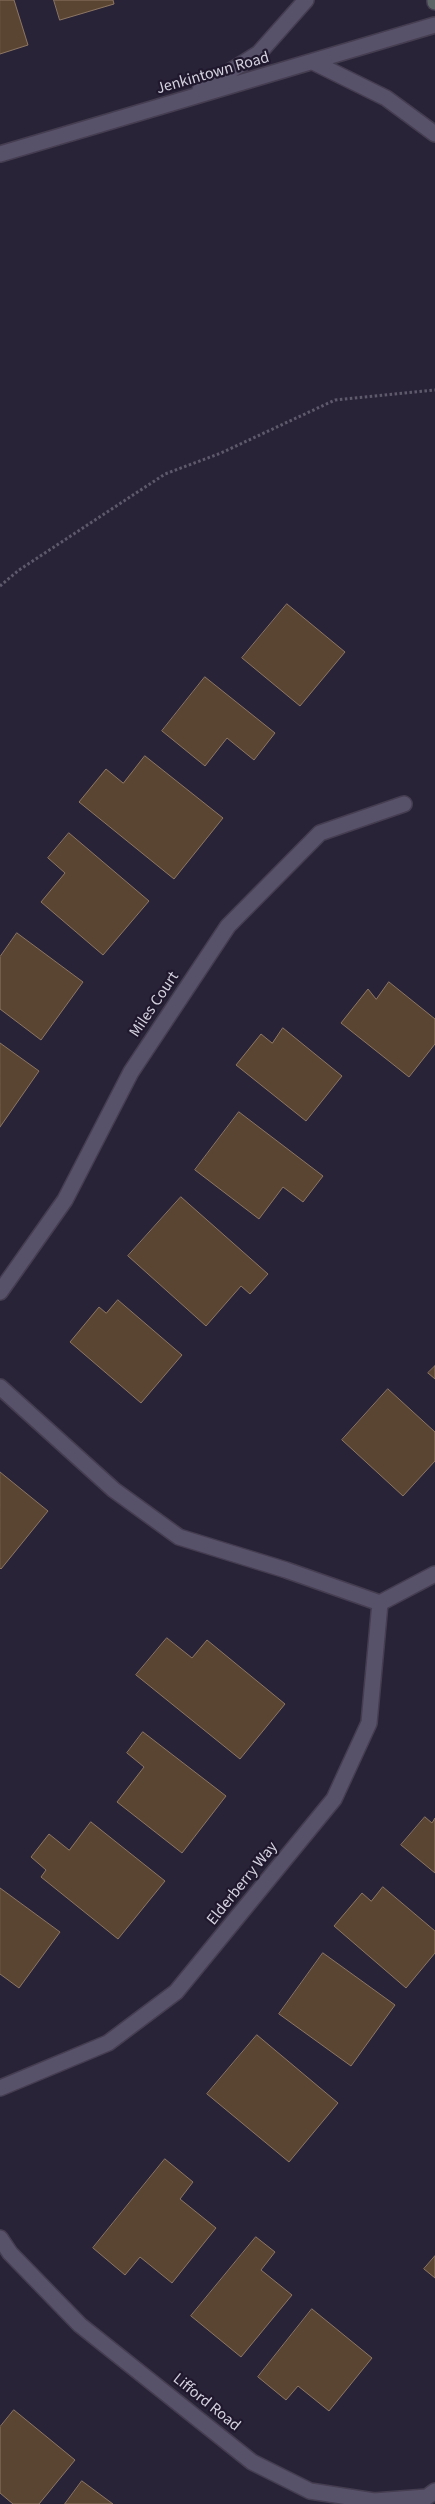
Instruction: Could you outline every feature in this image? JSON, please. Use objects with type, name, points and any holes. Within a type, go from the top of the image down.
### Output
[{"type":"street","points":[[183,101],[259,52],[306,0]]},
{"type":"street","name":"Jenkintown Road","points":[[0,154],[435,25]]},
{"type":"street","points":[[313,62],[386,98],[435,134]]},
{"type":"street","name":"Miles Court","points":[[0,1292],[65,1200],[131,1072],[228,926],[320,833],[404,804]]},
{"type":"street","points":[[0,1387],[114,1490],[178,1537],[286,1570],[380,1603],[435,1574]]},
{"type":"street","name":"Elderberry Way","points":[[0,2088],[108,2043],[176,1992],[334,1799],[369,1723],[380,1603]]},
{"type":"street","name":"Lifford Road","points":[[0,2238],[10,2253],[80,2325],[252,2462],[310,2491],[374,2501],[427,2497],[435,2492]]},
{"type":"path","points":[[0,586],[19,570],[165,474],[220,453],[335,400],[435,390]]},
{"type":"building","points":[[0,0],[14,0],[28,45],[0,54]]},
{"type":"building","points":[[54,0],[113,0],[114,4],[60,20]]},
{"type":"building","points":[[287,604],[345,652],[300,706],[242,658]]},
{"type":"building","points":[[205,677],[275,733],[254,760],[227,738],[205,766],[162,731]]},
{"type":"building","points":[[145,756],[223,818],[174,879],[79,802],[106,769],[123,783]]},
{"type":"building","points":[[69,833],[149,901],[103,955],[41,902],[65,873],[48,858]]},
{"type":"building","points":[[17,933],[83,982],[41,1040],[0,1009],[0,957]]},
{"type":"building","points":[[389,982],[435,1019],[435,1044],[409,1077],[341,1023],[368,989],[376,999]]},
{"type":"building","points":[[283,1028],[342,1076],[306,1121],[236,1065],[261,1034],[272,1043]]},
{"type":"building","points":[[0,1043],[39,1071],[0,1127]]},
{"type":"building","points":[[239,1112],[323,1176],[303,1202],[283,1187],[259,1219],[195,1170]]},
{"type":"building","points":[[181,1197],[268,1274],[250,1294],[241,1286],[206,1326],[128,1256]]},
{"type":"building","points":[[118,1300],[182,1355],[141,1403],[70,1342],[99,1307],[106,1313]]},
{"type":"building","points":[[435,1366],[435,1379],[428,1373]]},
{"type":"building","points":[[388,1389],[435,1432],[435,1461],[403,1496],[342,1440]]},
{"type":"building","points":[[0,1472],[48,1511],[1,1569],[0,1568]]},
{"type":"building","points":[[167,1638],[192,1658],[207,1640],[285,1704],[240,1759],[136,1675]]},
{"type":"building","points":[[143,1732],[226,1796],[182,1853],[117,1802],[144,1767],[127,1753]]},
{"type":"building","points":[[425,1817],[432,1823],[435,1818],[435,1873],[401,1845]]},
{"type":"building","points":[[91,1822],[165,1881],[118,1939],[41,1877],[46,1870],[31,1857],[49,1834],[69,1850]]},
{"type":"building","points":[[383,1887],[435,1931],[435,1953],[406,1988],[334,1926],[362,1893],[371,1901]]},
{"type":"building","points":[[0,1888],[60,1932],[19,1988],[0,1974]]},
{"type":"building","points":[[323,1953],[395,2005],[351,2066],[279,2014]]},
{"type":"building","points":[[257,2035],[338,2103],[289,2162],[207,2094]]},
{"type":"building","points":[[165,2159],[193,2182],[180,2199],[216,2228],[172,2283],[140,2257],[125,2275],[93,2248]]},
{"type":"building","points":[[256,2237],[275,2252],[261,2270],[292,2295],[241,2357],[191,2316]]},
{"type":"building","points":[[435,2256],[435,2278],[424,2269]]},
{"type":"building","points":[[312,2309],[372,2358],[329,2411],[298,2386],[286,2400],[258,2377]]},
{"type":"building","points":[[14,2410],[75,2460],[39,2504],[13,2504],[0,2493],[0,2427]]},
{"type":"building","points":[[82,2481],[113,2504],[65,2504]]}]
